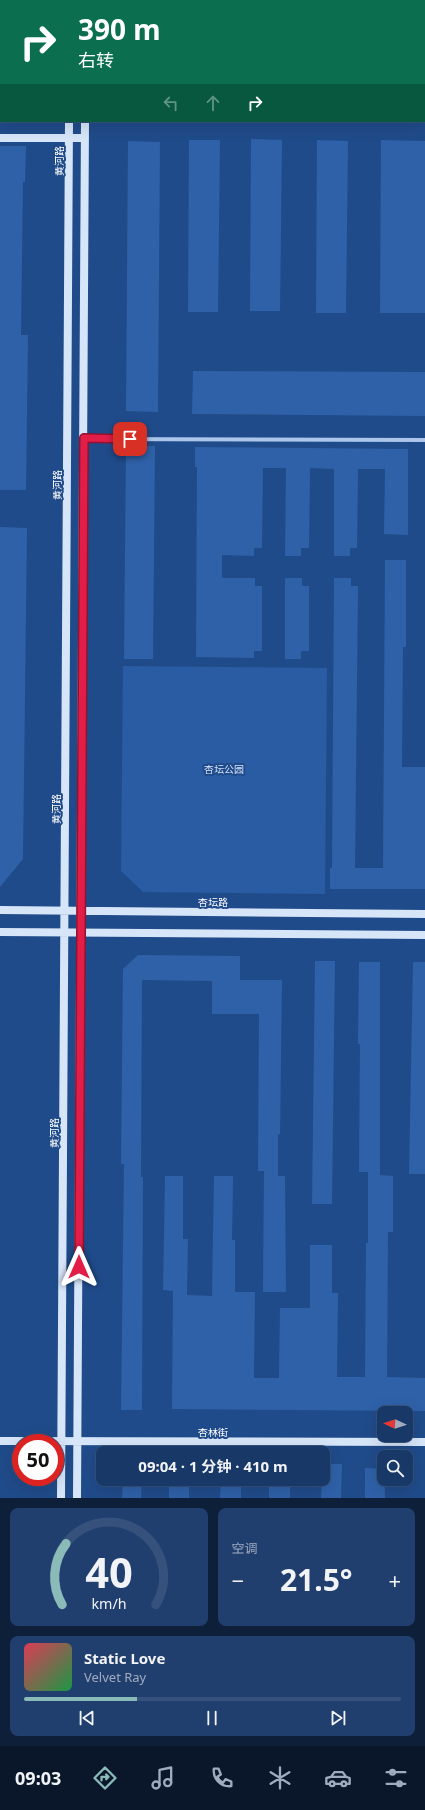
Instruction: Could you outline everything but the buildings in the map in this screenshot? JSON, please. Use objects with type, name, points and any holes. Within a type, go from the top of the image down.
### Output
[{"type":"main road","name":"黄河路","points":[[62,1434],[66,933],[69,122]]},
{"type":"main road","points":[[77,1498],[82,933],[85,122]]},
{"type":"main road","points":[[0,138],[85,138]]},
{"type":"main road","name":"杏坛路","points":[[0,910],[425,914]]},
{"type":"main road","points":[[0,932],[425,935]]},
{"type":"main road","name":"杏林街","points":[[0,1441],[12,1441]]},
{"type":"main road","name":"杏林街","points":[[64,1442],[425,1442]]},
{"type":"main road","name":"黄河路","points":[[61,1486],[61,1498]]},
{"type":"street","points":[[84,438],[425,440]]},
{"type":"green space","name":"杏坛公园","points":[[123,666],[327,668],[325,894],[143,892],[121,871]]},
{"type":"route","points":[[79,1267],[84,438],[130,439]]}]
